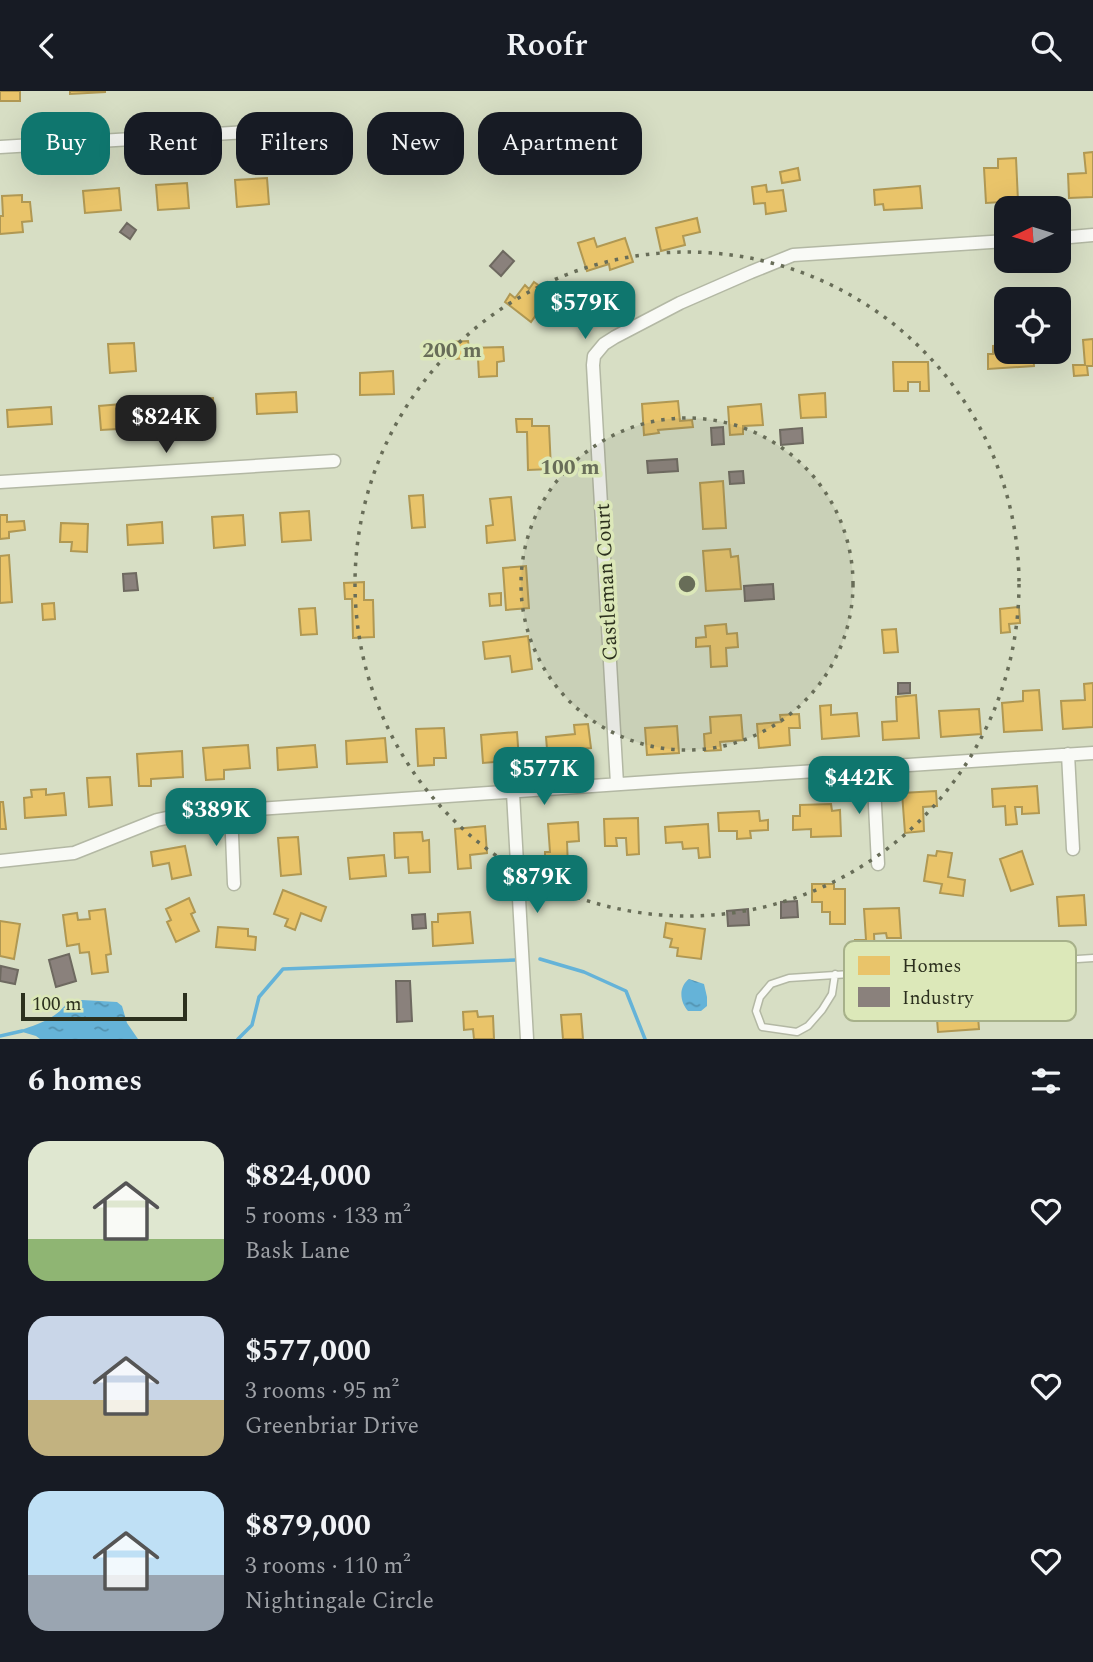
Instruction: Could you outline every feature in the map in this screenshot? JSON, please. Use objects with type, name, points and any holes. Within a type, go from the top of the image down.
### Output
[{"type":"street","points":[[0,146],[236,133]]},
{"type":"street","points":[[1071,237],[1093,235]]},
{"type":"street","name":"Castleman Court","points":[[617,784],[594,356],[604,344],[680,303],[793,255],[994,242]]},
{"type":"street","points":[[0,482],[334,461]]},
{"type":"street","points":[[0,862],[74,853],[157,820],[185,814],[1093,753]]},
{"type":"street","points":[[1068,754],[1073,849]]},
{"type":"street","points":[[873,766],[878,864]]},
{"type":"street","points":[[513,793],[527,1039]]},
{"type":"street","points":[[231,811],[234,884]]},
{"type":"lane","points":[[835,974],[832,994],[808,1026],[797,1032],[762,1027],[756,1011],[760,997],[771,984],[789,978],[835,974],[844,973]]},
{"type":"water","points":[[689,979],[704,984],[707,1006],[701,1011],[688,1011],[683,1003],[683,986]]},
{"type":"water","points":[[68,1002],[117,1002],[122,1006],[127,1023],[138,1039],[40,1039],[19,1031],[52,1017]]},
{"type":"building: Homes","points":[[0,91],[20,91],[20,101],[0,101]]},
{"type":"building: Homes","points":[[70,91],[105,91],[105,92],[70,94]]},
{"type":"building: Homes","points":[[1093,152],[1093,197],[1071,198],[1068,174],[1086,173],[1084,153]]},
{"type":"building: Homes","points":[[1016,158],[1018,196],[994,196],[994,202],[986,203],[984,168],[998,168],[998,159]]},
{"type":"building: Homes","points":[[798,168],[800,180],[782,183],[780,172]]},
{"type":"building: Homes","points":[[267,178],[269,204],[237,207],[235,180]]},
{"type":"building: Homes","points":[[187,183],[189,208],[158,210],[156,185]]},
{"type":"building: Homes","points":[[766,185],[767,192],[783,190],[786,211],[766,214],[765,203],[754,204],[752,187]]},
{"type":"building: Homes","points":[[920,186],[922,208],[884,210],[883,204],[875,205],[874,190]]},
{"type":"building: Homes","points":[[119,188],[121,210],[85,213],[83,191]]},
{"type":"building: Homes","points":[[22,195],[22,202],[30,202],[32,221],[22,222],[23,232],[0,234],[2,196]]},
{"type":"building: Homes","points":[[697,218],[700,232],[683,236],[685,245],[661,251],[656,228]]},
{"type":"building: Homes","points":[[594,238],[597,247],[625,238],[633,262],[610,270],[609,264],[587,271],[578,243]]},
{"type":"building: Homes","points":[[534,282],[551,294],[531,322],[505,302],[510,294],[515,298],[525,285],[529,289]]},
{"type":"building: Homes","points":[[1093,339],[1093,366],[1087,366],[1088,375],[1074,376],[1073,365],[1085,365],[1083,340]]},
{"type":"building: Homes","points":[[468,341],[469,348],[503,347],[504,361],[497,362],[497,376],[479,377],[478,358],[450,359],[449,342]]},
{"type":"building: Homes","points":[[134,343],[136,371],[110,373],[108,344]]},
{"type":"building: Homes","points":[[993,346],[994,364],[1034,366],[988,369],[988,354],[993,354]]},
{"type":"building: Homes","points":[[893,362],[928,362],[929,391],[920,391],[920,382],[908,382],[908,391],[894,391]]},
{"type":"building: Homes","points":[[393,371],[394,394],[360,395],[360,373]]},
{"type":"building: Homes","points":[[296,392],[297,412],[257,414],[256,394]]},
{"type":"building: Homes","points":[[825,393],[826,417],[801,418],[799,395]]},
{"type":"building: Homes","points":[[213,398],[214,424],[179,426],[177,400]]},
{"type":"building: Homes","points":[[678,401],[680,421],[692,420],[693,427],[658,430],[659,433],[644,435],[642,404]]},
{"type":"building: Homes","points":[[133,403],[135,428],[101,430],[99,406]]},
{"type":"building: Homes","points":[[761,404],[763,425],[743,426],[743,434],[730,435],[728,407]]},
{"type":"building: Homes","points":[[51,407],[52,424],[8,427],[7,410]]},
{"type":"building: Homes","points":[[516,419],[532,419],[532,426],[549,426],[551,469],[528,470],[527,432],[517,432]]},
{"type":"building: Homes","points":[[723,481],[726,528],[703,529],[700,483]]},
{"type":"building: Homes","points":[[423,495],[425,527],[412,528],[409,496]]},
{"type":"building: Homes","points":[[511,497],[515,540],[487,543],[486,526],[493,525],[490,499]]},
{"type":"building: Homes","points":[[309,511],[311,540],[282,542],[280,513]]},
{"type":"building: Homes","points":[[0,515],[7,515],[7,522],[24,521],[25,530],[9,532],[9,538],[0,539]]},
{"type":"building: Homes","points":[[243,515],[245,545],[214,548],[212,517]]},
{"type":"building: Homes","points":[[162,522],[163,543],[128,545],[127,525]]},
{"type":"building: Homes","points":[[61,523],[88,524],[87,552],[71,551],[72,542],[60,542]]},
{"type":"building: Homes","points":[[730,549],[731,557],[738,556],[741,589],[706,591],[703,551]]},
{"type":"building: Homes","points":[[9,555],[12,602],[0,603],[0,556]]},
{"type":"building: Homes","points":[[526,566],[529,608],[506,610],[503,568]]},
{"type":"building: Homes","points":[[364,582],[364,600],[373,600],[374,637],[353,638],[352,599],[345,599],[344,583]]},
{"type":"building: Homes","points":[[501,593],[501,605],[490,606],[489,594]]},
{"type":"building: Homes","points":[[54,603],[55,619],[43,620],[42,604]]},
{"type":"building: Homes","points":[[1019,607],[1020,623],[1009,624],[1010,632],[1001,633],[1000,609]]},
{"type":"building: Homes","points":[[315,608],[317,634],[301,635],[299,609]]},
{"type":"building: Homes","points":[[726,624],[727,634],[737,633],[738,647],[726,648],[727,666],[711,667],[710,646],[696,647],[696,638],[706,637],[705,626]]},
{"type":"building: Homes","points":[[896,629],[898,652],[884,653],[882,630]]},
{"type":"building: Homes","points":[[528,636],[532,669],[512,672],[510,656],[485,659],[483,642]]},
{"type":"building: Homes","points":[[1093,683],[1093,727],[1063,729],[1061,701],[1085,700],[1084,684]]},
{"type":"building: Homes","points":[[1039,690],[1042,730],[1004,732],[1002,703],[1023,701],[1023,691]]},
{"type":"building: Homes","points":[[916,695],[919,738],[883,740],[882,722],[897,721],[896,697]]},
{"type":"building: Homes","points":[[831,705],[831,715],[857,713],[859,736],[822,739],[820,706]]},
{"type":"building: Homes","points":[[979,709],[981,734],[941,737],[939,711]]},
{"type":"building: Homes","points":[[799,714],[800,728],[789,728],[790,745],[759,748],[757,724],[781,722],[780,715]]},
{"type":"building: Homes","points":[[741,715],[743,740],[720,742],[721,750],[705,751],[704,734],[711,733],[710,717]]},
{"type":"building: Homes","points":[[588,724],[591,748],[576,749],[576,758],[548,761],[546,737],[575,734],[574,725]]},
{"type":"building: Homes","points":[[677,726],[679,753],[647,755],[645,728]]},
{"type":"building: Homes","points":[[444,728],[446,758],[434,758],[434,765],[418,766],[416,729]]},
{"type":"building: Homes","points":[[517,732],[519,760],[483,763],[481,735]]},
{"type":"building: Homes","points":[[385,738],[387,762],[347,764],[346,741]]},
{"type":"building: Homes","points":[[248,745],[250,768],[224,770],[224,779],[206,780],[203,748]]},
{"type":"building: Homes","points":[[315,745],[317,767],[278,770],[277,748]]},
{"type":"building: Homes","points":[[182,751],[183,777],[151,779],[151,786],[139,786],[137,754]]},
{"type":"building: Homes","points":[[110,777],[112,805],[89,807],[87,778]]},
{"type":"building: Homes","points":[[1037,786],[1039,813],[1022,814],[1022,807],[1015,807],[1017,824],[1006,825],[1005,806],[993,807],[992,789]]},
{"type":"building: Homes","points":[[46,789],[46,795],[64,793],[66,815],[25,818],[24,798],[32,797],[31,790]]},
{"type":"building: Homes","points":[[936,791],[937,806],[923,807],[924,831],[905,833],[902,793]]},
{"type":"building: Homes","points":[[0,802],[3,802],[6,829],[0,829]]},
{"type":"building: Homes","points":[[831,804],[832,811],[840,810],[841,836],[811,837],[811,829],[793,830],[793,816],[800,816],[800,805]]},
{"type":"building: Homes","points":[[759,811],[760,821],[768,820],[768,830],[750,831],[751,838],[737,839],[737,831],[719,831],[718,813]]},
{"type":"building: Homes","points":[[638,818],[639,854],[627,855],[626,838],[616,838],[617,846],[605,846],[604,819]]},
{"type":"building: Homes","points":[[578,822],[579,841],[567,842],[568,867],[545,868],[545,852],[550,852],[548,824]]},
{"type":"building: Homes","points":[[708,824],[710,857],[699,858],[698,848],[683,849],[682,842],[666,843],[665,827]]},
{"type":"building: Homes","points":[[485,826],[487,853],[470,855],[471,868],[458,869],[455,829]]},
{"type":"building: Homes","points":[[422,832],[423,841],[429,840],[430,872],[409,873],[408,857],[395,858],[394,833]]},
{"type":"building: Homes","points":[[298,837],[301,874],[281,876],[278,838]]},
{"type":"building: Homes","points":[[185,846],[191,875],[172,879],[169,863],[153,866],[151,852]]},
{"type":"building: Homes","points":[[937,851],[952,853],[948,877],[965,880],[963,896],[940,893],[942,884],[924,881],[928,855],[936,856]]},
{"type":"building: Homes","points":[[1022,851],[1033,884],[1011,891],[1000,859]]},
{"type":"building: Homes","points":[[384,855],[386,876],[350,879],[348,858]]},
{"type":"building: Homes","points":[[812,884],[834,884],[834,889],[845,889],[845,924],[830,924],[830,912],[822,912],[822,902],[812,902]]},
{"type":"building: Homes","points":[[283,890],[326,907],[321,921],[301,913],[295,930],[285,926],[288,919],[274,914]]},
{"type":"building: Homes","points":[[1084,895],[1086,925],[1059,926],[1057,897]]},
{"type":"building: Homes","points":[[189,898],[195,912],[191,914],[199,931],[176,942],[167,922],[171,920],[166,909]]},
{"type":"building: Homes","points":[[899,908],[901,938],[887,938],[886,933],[874,934],[874,941],[855,941],[866,940],[864,909]]},
{"type":"building: Homes","points":[[105,909],[111,954],[106,955],[108,972],[92,974],[89,952],[80,953],[79,944],[67,946],[63,915],[77,913],[78,920],[90,919],[89,911]]},
{"type":"building: Homes","points":[[470,912],[473,943],[433,946],[432,922],[438,922],[438,914]]},
{"type":"building: Homes","points":[[0,921],[20,924],[14,959],[0,956]]},
{"type":"building: Homes","points":[[666,923],[705,929],[701,959],[677,956],[678,948],[670,947],[672,939],[664,937]]},
{"type":"building: Homes","points":[[218,927],[248,929],[248,936],[256,937],[255,950],[216,947]]},
{"type":"building: Homes","points":[[477,1011],[478,1017],[493,1016],[494,1039],[474,1039],[473,1029],[464,1030],[463,1012]]},
{"type":"building: Homes","points":[[581,1014],[583,1039],[563,1039],[561,1015]]},
{"type":"building: Homes","points":[[937,1021],[978,1021],[979,1029],[938,1032]]},
{"type":"building: Industry","points":[[127,223],[136,230],[130,239],[120,232]]},
{"type":"building: Industry","points":[[503,251],[514,261],[501,276],[490,266]]},
{"type":"building: Industry","points":[[723,427],[724,444],[712,445],[711,428]]},
{"type":"building: Industry","points":[[802,428],[803,443],[781,445],[780,430]]},
{"type":"building: Industry","points":[[677,459],[678,471],[648,473],[647,461]]},
{"type":"building: Industry","points":[[743,471],[744,483],[730,484],[729,472]]},
{"type":"building: Industry","points":[[136,573],[138,590],[124,591],[123,574]]},
{"type":"building: Industry","points":[[773,584],[774,599],[745,601],[744,586]]},
{"type":"building: Industry","points":[[898,683],[910,683],[910,693],[898,694]]},
{"type":"building: Industry","points":[[797,901],[798,917],[781,918],[781,902]]},
{"type":"building: Industry","points":[[748,909],[749,925],[728,926],[727,911]]},
{"type":"building: Industry","points":[[425,914],[426,928],[413,929],[412,915]]},
{"type":"building: Industry","points":[[69,954],[76,981],[56,987],[49,960]]},
{"type":"building: Industry","points":[[1,966],[18,970],[15,984],[0,981]]},
{"type":"building: Industry","points":[[396,981],[410,981],[412,1021],[397,1022]]},
{"type":"waterway","points":[[540,959],[584,972],[626,991],[645,1039]]},
{"type":"waterway","points":[[238,1039],[252,1025],[259,997],[283,969],[515,960]]},
{"type":"waterway","points":[[0,1036],[22,1031]]}]
